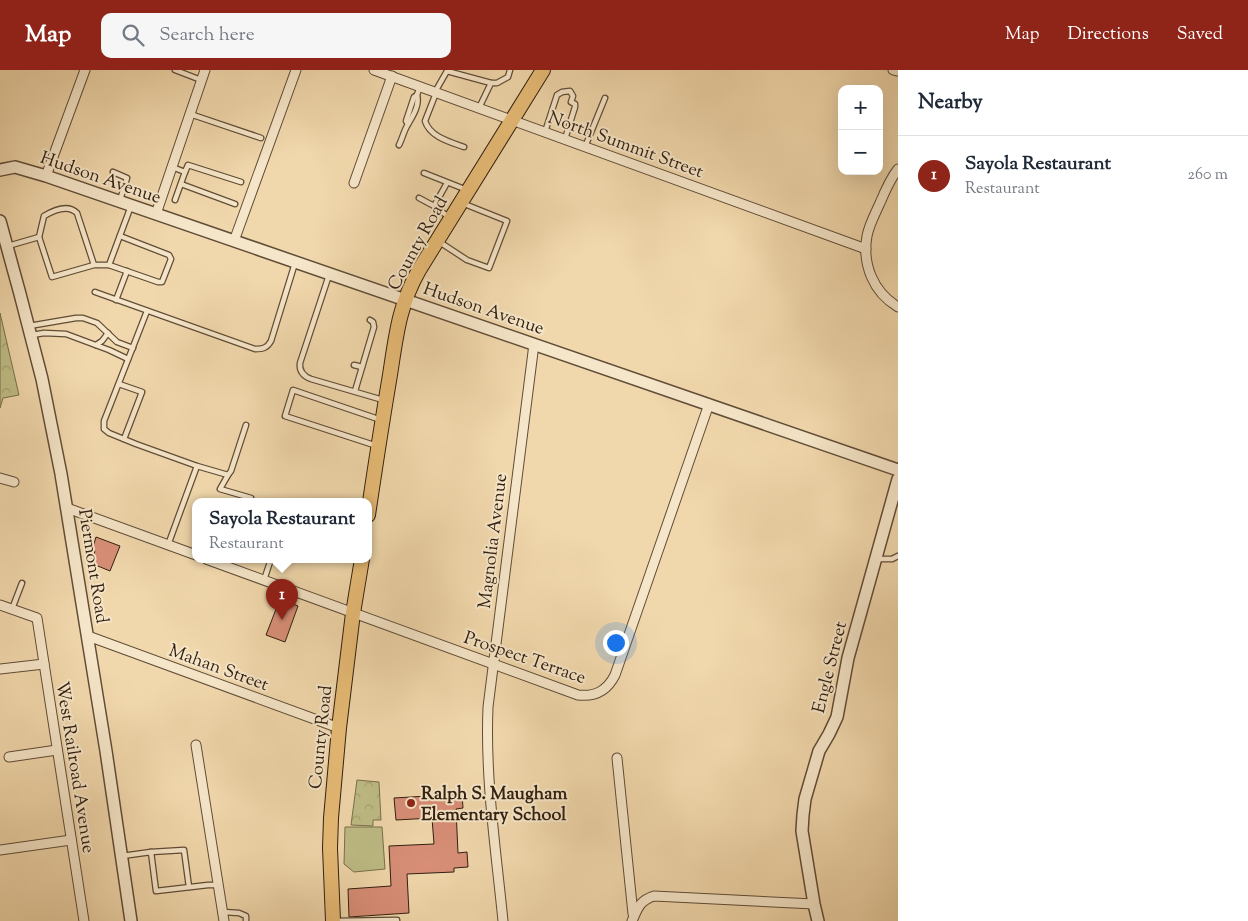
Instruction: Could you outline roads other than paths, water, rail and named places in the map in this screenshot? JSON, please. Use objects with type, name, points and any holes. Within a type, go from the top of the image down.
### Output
[{"type":"main road","name":"County Road","points":[[371,498],[400,315],[405,299],[412,282],[543,70]]},
{"type":"main road","name":"County Road","points":[[333,921],[330,848],[331,818],[353,613],[361,563]]},
{"type":"street","points":[[46,176],[85,70]]},
{"type":"street","points":[[156,214],[205,70]]},
{"type":"street","points":[[234,241],[296,70]]},
{"type":"street","name":"North Summit Street","points":[[374,70],[389,74],[419,91],[436,92],[866,249]]},
{"type":"street","points":[[354,183],[389,74]]},
{"type":"street","name":"Hudson Avenue","points":[[0,170],[15,167],[46,176],[898,470]]},
{"type":"street","points":[[898,169],[892,176],[870,225],[866,249],[867,264],[875,285],[882,295],[898,307]]},
{"type":"street","name":"Piermont Road","points":[[0,221],[30,331],[52,426],[88,636],[131,921]]},
{"type":"street","name":"Magnolia Avenue","points":[[503,921],[487,764],[486,736],[493,665],[534,344]]},
{"type":"street","name":"Prospect Terrace","points":[[217,563],[578,695],[593,695],[606,688],[615,675],[709,404]]},
{"type":"street","points":[[0,478],[14,482]]},
{"type":"street","name":"Engle Street","points":[[818,921],[802,831],[805,799],[819,751],[836,717],[848,658],[898,479]]},
{"type":"street","points":[[67,508],[192,554]]},
{"type":"street","points":[[0,605],[12,610]]},
{"type":"street","name":"West Railroad Avenue","points":[[12,610],[37,618],[84,921]]},
{"type":"street","name":"Mahan Street","points":[[88,636],[340,728]]},
{"type":"street","points":[[0,669],[44,664]]},
{"type":"street","points":[[196,744],[223,917]]},
{"type":"street","points":[[9,757],[57,750]]},
{"type":"street","points":[[617,758],[633,919]]},
{"type":"street","points":[[0,850],[71,840]]},
{"type":"street","points":[[633,919],[642,902],[654,896],[814,904]]},
{"type":"lane","points":[[174,70],[201,80]]},
{"type":"lane","points":[[464,147],[439,137],[427,127],[425,122],[436,92],[447,70],[491,83],[497,83],[508,77],[510,70]]},
{"type":"lane","points":[[479,108],[491,83]]},
{"type":"lane","points":[[400,146],[418,102],[419,91]]},
{"type":"lane","points":[[545,132],[557,95],[570,91],[573,96],[571,102],[575,107],[565,139]]},
{"type":"lane","points":[[585,146],[605,98]]},
{"type":"lane","points":[[190,114],[261,138]]},
{"type":"lane","points":[[175,200],[188,165],[241,182]]},
{"type":"lane","points":[[172,167],[185,172]]},
{"type":"lane","points":[[113,172],[127,178],[120,201]]},
{"type":"lane","points":[[424,173],[468,191]]},
{"type":"lane","points":[[434,206],[447,183]]},
{"type":"lane","points":[[181,184],[236,204]]},
{"type":"lane","points":[[419,198],[434,206],[451,219]]},
{"type":"lane","points":[[437,241],[467,260],[489,268],[507,220],[460,203]]},
{"type":"lane","points":[[109,265],[132,205]]},
{"type":"lane","points":[[94,265],[77,213],[73,209],[68,207],[44,216],[39,237],[52,277],[94,265],[109,265],[162,282],[171,259],[169,255],[120,236]]},
{"type":"lane","points":[[7,246],[39,237]]},
{"type":"lane","points":[[95,292],[255,349],[264,348],[271,341],[296,262]]},
{"type":"lane","points":[[116,300],[127,271]]},
{"type":"lane","points":[[330,274],[300,367],[301,371],[306,377],[386,400]]},
{"type":"lane","points":[[147,311],[104,421],[104,429],[124,439],[197,466],[228,475]]},
{"type":"lane","points":[[30,331],[76,318],[83,318],[97,323],[116,342],[133,348]]},
{"type":"lane","points":[[355,391],[374,327],[373,322],[370,320]]},
{"type":"lane","points":[[30,331],[66,334],[128,359]]},
{"type":"lane","points":[[96,345],[108,333]]},
{"type":"lane","points":[[354,365],[362,367]]},
{"type":"lane","points":[[119,384],[142,392],[124,439]]},
{"type":"lane","points":[[379,446],[285,416],[293,390],[383,420]]},
{"type":"lane","points":[[246,425],[231,471],[220,490],[251,498]]},
{"type":"lane","points":[[168,545],[197,466]]},
{"type":"lane","points":[[876,559],[892,559],[898,556]]},
{"type":"lane","points":[[264,580],[270,563]]},
{"type":"lane","points":[[12,610],[22,582]]},
{"type":"lane","points":[[122,856],[184,850],[189,887]]},
{"type":"lane","points":[[151,852],[156,891],[208,884],[218,885]]},
{"type":"lane","points":[[223,917],[239,913],[246,916],[246,921]]},
{"type":"lane","points":[[333,921],[397,920]]},
{"type":"place","name":"Sayola Restaurant","points":[[282,620]]},
{"type":"place","name":"Ralph S. Maugham Elementary School","points":[[411,803]]}]
